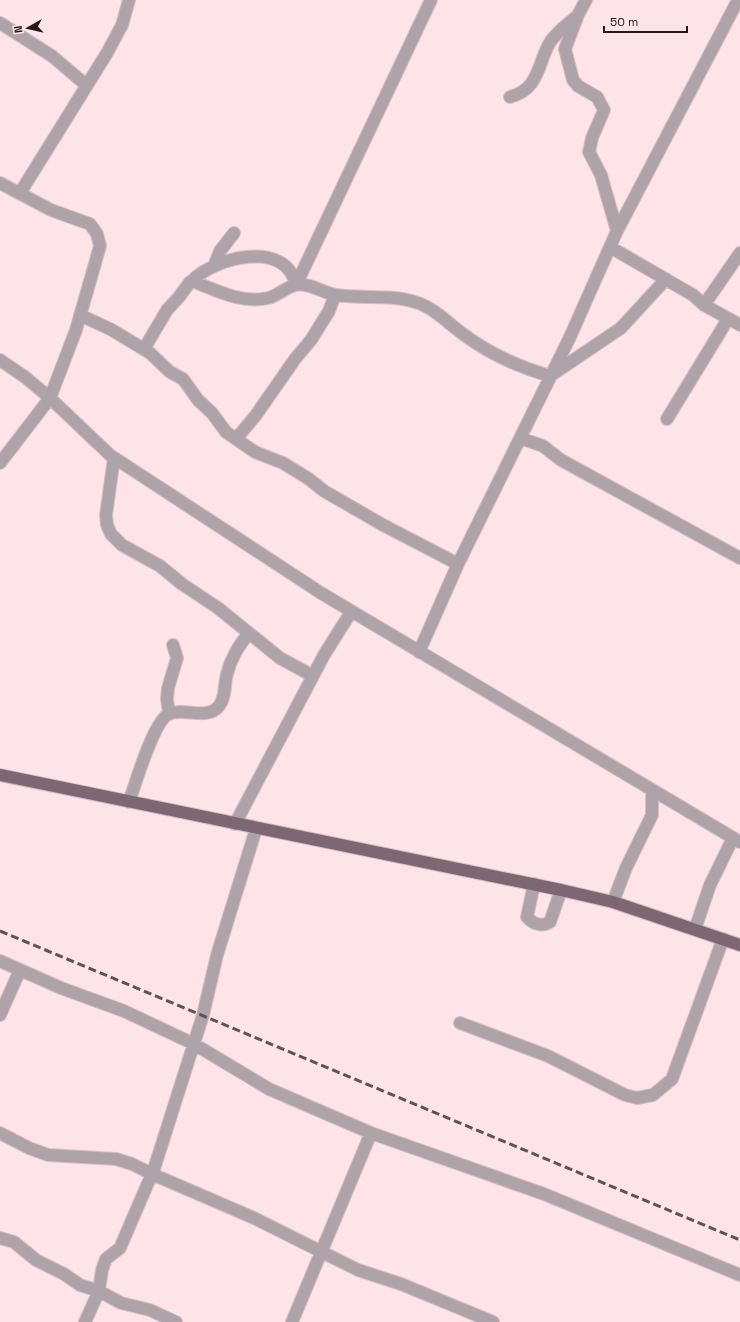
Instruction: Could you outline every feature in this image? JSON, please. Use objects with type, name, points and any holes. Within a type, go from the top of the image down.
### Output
[{"type":"main road","points":[[0,775],[561,890],[613,902],[740,945]]},
{"type":"street","points":[[20,192],[86,84],[107,53],[122,25],[129,0]]},
{"type":"street","points":[[296,285],[431,0]]},
{"type":"street","points":[[586,0],[578,15],[565,50],[573,80],[578,86],[598,97],[604,110],[592,138],[589,152],[600,175],[617,231]]},
{"type":"street","points":[[419,652],[458,564],[570,337],[617,231],[738,0]]},
{"type":"street","points":[[510,97],[522,94],[530,85],[541,66],[549,44],[559,32],[578,15]]},
{"type":"street","points":[[0,24],[52,56],[86,84]]},
{"type":"street","points":[[0,183],[20,192],[51,210],[90,224],[97,234],[100,246],[80,315],[50,398],[0,463]]},
{"type":"street","points":[[214,266],[220,251],[234,233]]},
{"type":"street","points":[[610,247],[666,279],[704,305],[740,325]]},
{"type":"street","points":[[704,305],[740,253]]},
{"type":"street","points":[[144,349],[167,310],[179,297],[187,284],[200,273],[214,266],[251,256],[264,257],[288,267],[293,274],[296,285]]},
{"type":"street","points":[[192,281],[222,293],[255,300],[269,298],[296,285],[306,286],[335,295],[403,299],[417,302],[440,316],[463,334],[496,354],[528,370],[550,376],[621,328],[666,279]]},
{"type":"street","points":[[236,439],[256,415],[295,359],[311,340],[328,311],[335,295]]},
{"type":"street","points":[[80,315],[112,330],[144,349],[170,372],[183,379],[198,400],[212,413],[226,432],[255,452],[282,464],[309,479],[324,491],[383,526],[458,564]]},
{"type":"street","points":[[667,419],[728,319]]},
{"type":"street","points":[[0,360],[25,377],[50,398],[114,458],[351,612],[736,840],[710,886],[695,929]]},
{"type":"street","points":[[520,438],[543,446],[561,460],[740,558]]},
{"type":"street","points":[[114,458],[106,515],[107,525],[111,534],[122,545],[160,566],[182,584],[218,608],[248,634],[280,658],[313,676]]},
{"type":"street","points":[[235,824],[313,676],[351,612]]},
{"type":"street","points":[[169,713],[206,714],[212,712],[218,707],[223,699],[227,675],[236,650],[248,634]]},
{"type":"street","points":[[129,802],[154,732],[169,713],[167,699],[168,688],[177,658],[173,645]]},
{"type":"street","points":[[613,902],[626,868],[652,814],[652,790]]},
{"type":"street","points":[[85,1322],[99,1291],[102,1270],[106,1258],[120,1248],[152,1174],[203,1015],[217,955],[256,828]]},
{"type":"street","points":[[534,884],[527,917],[531,922],[545,925],[550,922],[561,890]]},
{"type":"street","points":[[460,1023],[548,1056],[625,1095],[636,1098],[653,1095],[672,1079],[722,939]]},
{"type":"street","points":[[0,961],[61,988],[124,1011],[194,1044],[269,1089],[371,1133],[544,1194],[740,1275]]},
{"type":"street","points":[[0,1015],[20,970]]},
{"type":"street","points":[[0,1133],[48,1155],[116,1158],[132,1164],[254,1218],[358,1270],[401,1284],[493,1322]]},
{"type":"street","points":[[292,1322],[323,1252],[371,1133]]},
{"type":"street","points":[[0,1238],[14,1242],[36,1260],[80,1284],[99,1291],[121,1302],[150,1310],[176,1322]]},
{"type":"railway","points":[[0,931],[740,1240]]}]
